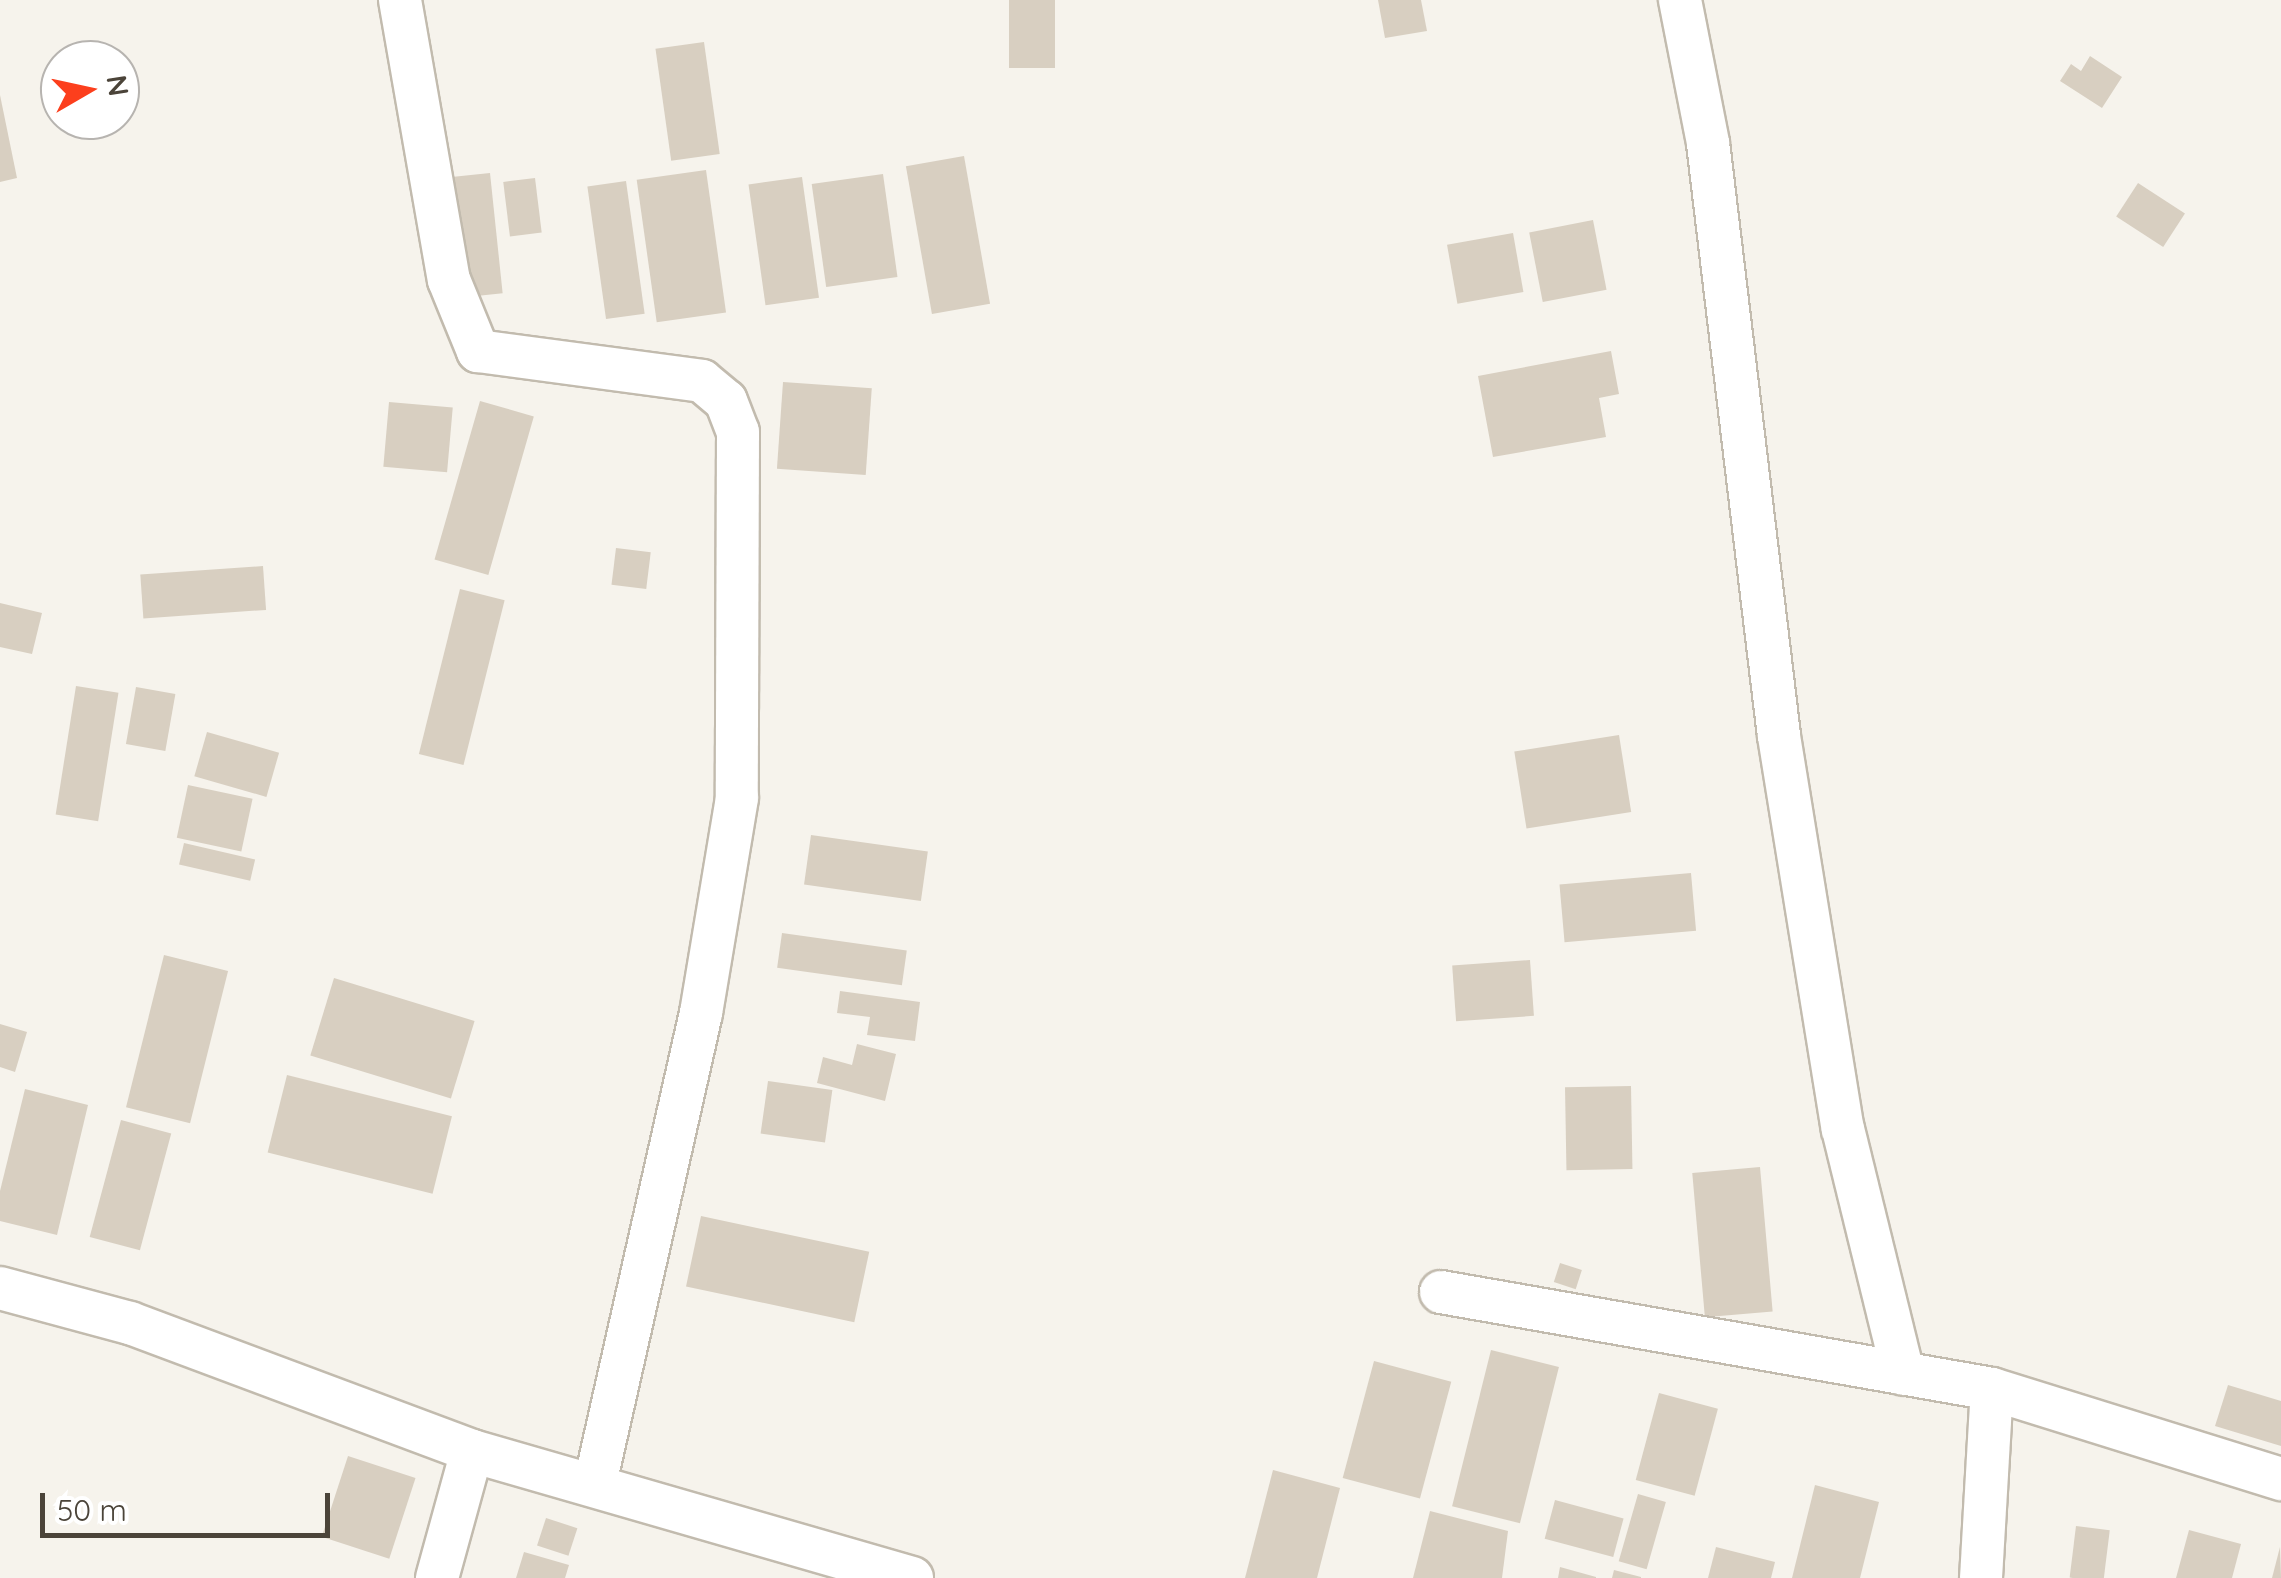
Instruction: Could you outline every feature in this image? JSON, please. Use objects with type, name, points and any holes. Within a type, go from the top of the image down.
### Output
[{"type":"street","points":[[400,0],[449,280],[478,351],[702,381],[726,401],[738,432],[737,798],[701,1013],[595,1485]]},
{"type":"street","points":[[1680,0],[1708,143],[1779,736],[1843,1129],[1902,1374]]},
{"type":"street","points":[[0,1288],[130,1323],[472,1451],[912,1578]]},
{"type":"street","points":[[1441,1292],[1992,1389],[2281,1479]]},
{"type":"street","points":[[1981,1578],[1992,1389]]},
{"type":"street","points":[[437,1578],[472,1451]]},
{"type":"building","points":[[1009,0],[1055,0],[1055,68],[1009,68]]},
{"type":"building","points":[[1378,0],[1421,0],[1427,31],[1385,38]]},
{"type":"building","points":[[704,42],[720,154],[671,161],[655,49]]},
{"type":"building","points":[[2090,56],[2122,77],[2102,108],[2060,81],[2071,64],[2081,71]]},
{"type":"building","points":[[0,95],[17,178],[0,182]]},
{"type":"building","points":[[964,156],[990,304],[932,314],[906,166]]},
{"type":"building","points":[[706,170],[726,313],[657,322],[637,180]]},
{"type":"building","points":[[490,173],[503,293],[462,298],[449,177]]},
{"type":"building","points":[[883,174],[897,277],[826,287],[812,184]]},
{"type":"building","points":[[802,177],[819,298],[766,305],[749,185]]},
{"type":"building","points":[[535,178],[542,233],[510,236],[503,182]]},
{"type":"building","points":[[626,181],[645,314],[606,319],[587,186]]},
{"type":"building","points":[[2138,183],[2185,213],[2163,247],[2116,217]]},
{"type":"building","points":[[1593,220],[1607,290],[1543,302],[1529,232]]},
{"type":"building","points":[[1513,233],[1523,292],[1457,304],[1447,245]]},
{"type":"building","points":[[1611,351],[1619,394],[1599,398],[1606,437],[1493,457],[1478,376]]},
{"type":"building","points":[[783,382],[872,388],[866,475],[777,469]]},
{"type":"building","points":[[480,401],[534,416],[488,575],[435,560]]},
{"type":"building","points":[[389,402],[453,408],[447,472],[383,467]]},
{"type":"building","points":[[616,548],[651,552],[646,589],[611,585]]},
{"type":"building","points":[[263,566],[266,610],[143,618],[140,575]]},
{"type":"building","points":[[460,589],[505,600],[464,765],[419,754]]},
{"type":"building","points":[[0,603],[42,613],[32,654],[0,647]]},
{"type":"building","points":[[76,686],[118,693],[98,821],[56,814]]},
{"type":"building","points":[[136,687],[175,694],[165,751],[126,744]]},
{"type":"building","points":[[207,732],[279,753],[266,797],[194,776]]},
{"type":"building","points":[[1619,735],[1631,812],[1527,829],[1514,752]]},
{"type":"building","points":[[188,785],[253,799],[241,852],[177,838]]},
{"type":"building","points":[[811,835],[928,851],[921,901],[804,885]]},
{"type":"building","points":[[184,843],[255,859],[250,881],[179,864]]},
{"type":"building","points":[[1691,873],[1696,931],[1565,942],[1560,885]]},
{"type":"building","points":[[782,933],[907,951],[902,985],[777,968]]},
{"type":"building","points":[[164,955],[228,971],[190,1123],[126,1107]]},
{"type":"building","points":[[1530,960],[1534,1016],[1456,1021],[1452,965]]},
{"type":"building","points":[[334,978],[475,1021],[451,1098],[310,1055]]},
{"type":"building","points":[[840,991],[920,1002],[915,1041],[867,1035],[870,1017],[837,1013]]},
{"type":"building","points":[[0,1024],[27,1032],[15,1072],[0,1067]]},
{"type":"building","points":[[857,1044],[896,1054],[885,1101],[817,1083],[823,1057],[852,1065]]},
{"type":"building","points":[[287,1075],[452,1116],[433,1194],[268,1153]]},
{"type":"building","points":[[768,1081],[832,1090],[825,1143],[761,1133]]},
{"type":"building","points":[[1631,1086],[1632,1169],[1566,1170],[1565,1087]]},
{"type":"building","points":[[25,1089],[88,1105],[57,1235],[0,1221],[0,1191]]},
{"type":"building","points":[[121,1120],[171,1133],[140,1250],[90,1237]]},
{"type":"building","points":[[1760,1167],[1773,1311],[1705,1317],[1692,1173]]},
{"type":"building","points":[[701,1216],[869,1252],[854,1322],[686,1286]]},
{"type":"building","points":[[1560,1263],[1582,1270],[1576,1289],[1554,1282]]},
{"type":"building","points":[[1491,1350],[1559,1367],[1520,1523],[1452,1506]]},
{"type":"building","points":[[1374,1361],[1451,1382],[1420,1499],[1343,1478]]},
{"type":"building","points":[[2228,1385],[2281,1401],[2281,1446],[2215,1426]]},
{"type":"building","points":[[1659,1393],[1718,1409],[1695,1496],[1636,1480]]},
{"type":"building","points":[[348,1456],[416,1478],[389,1559],[322,1537]]},
{"type":"building","points":[[1273,1470],[1340,1488],[1317,1578],[1245,1578]]},
{"type":"building","points":[[1815,1485],[1879,1502],[1860,1578],[1792,1578]]},
{"type":"building","points":[[1638,1494],[1666,1502],[1647,1569],[1619,1561]]},
{"type":"building","points":[[1555,1500],[1624,1518],[1613,1557],[1545,1539]]},
{"type":"building","points":[[1430,1511],[1508,1531],[1502,1578],[1413,1578]]},
{"type":"building","points":[[546,1518],[577,1528],[568,1556],[537,1546]]},
{"type":"building","points":[[2076,1526],[2110,1530],[2104,1578],[2070,1578]]},
{"type":"building","points":[[2189,1530],[2241,1544],[2232,1578],[2176,1578]]},
{"type":"building","points":[[1716,1547],[1775,1562],[1771,1578],[1708,1578]]},
{"type":"building","points":[[2280,1547],[2281,1578],[2272,1578]]},
{"type":"building","points":[[524,1552],[569,1565],[565,1578],[516,1578]]},
{"type":"building","points":[[1560,1567],[1596,1577],[1596,1578],[1558,1578]]},
{"type":"building","points":[[1614,1570],[1641,1577],[1641,1578],[1612,1578]]}]
